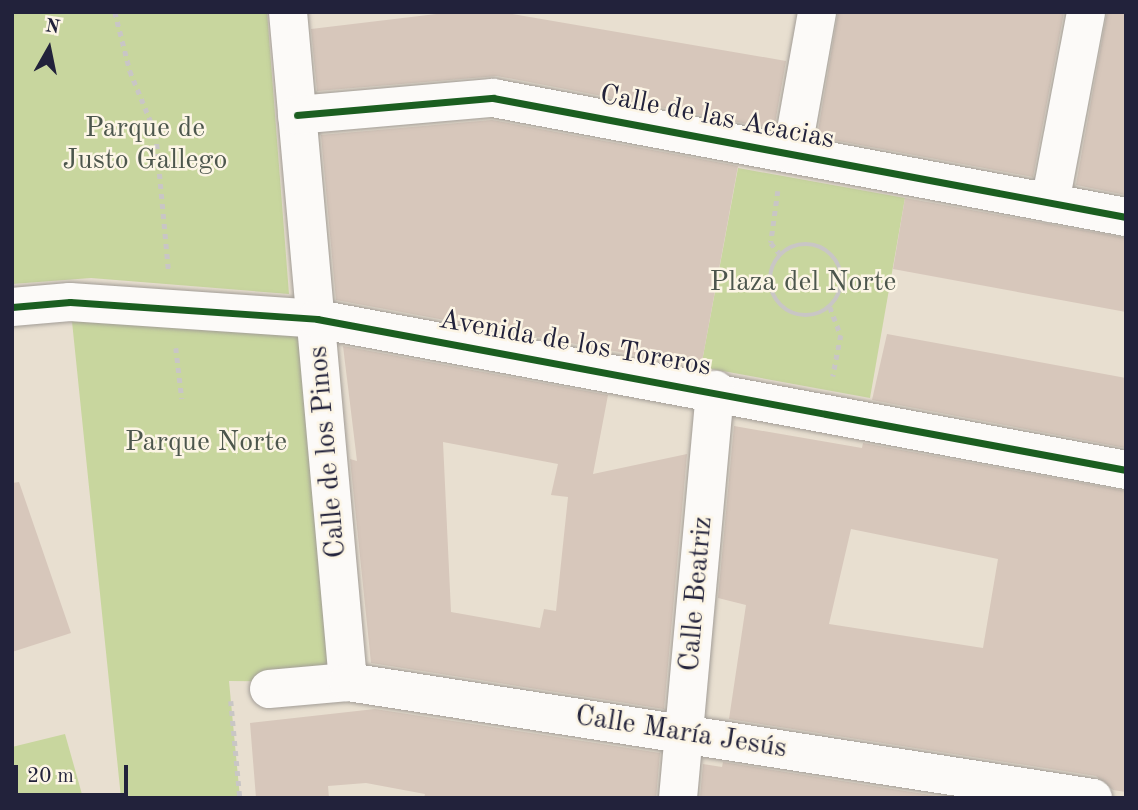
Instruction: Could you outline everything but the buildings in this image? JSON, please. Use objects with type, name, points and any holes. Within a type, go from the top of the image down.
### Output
[{"type":"street","name":"Calle de los Pinos","points":[[288,12],[348,682]]},
{"type":"street","points":[[785,170],[817,12]]},
{"type":"street","points":[[1050,203],[1086,12]]},
{"type":"street","name":"Calle de las Acacias","points":[[297,115],[493,98],[785,170],[1050,203],[1126,217]]},
{"type":"street","name":"Avenida de los Toreros","points":[[12,307],[70,302],[317,319],[715,390],[1126,470]]},
{"type":"street","name":"Calle Beatriz","points":[[678,798],[715,390]]},
{"type":"street","name":"Calle María Jesús","points":[[269,689],[348,682],[1093,798]]},
{"type":"path","points":[[115,12],[130,71],[156,134],[165,199],[170,288]]},
{"type":"path","points":[[780,254],[771,243],[771,233],[785,170]]},
{"type":"path","points":[[812,244],[832,255],[841,287],[830,307],[807,316],[784,309],[770,288],[773,264],[780,254],[789,247],[812,244]]},
{"type":"path","points":[[230,694],[240,798]]},
{"type":"green space","name":"Parque de Justo Gallego","points":[[12,12],[267,12],[289,294],[91,278],[12,284]]},
{"type":"green space","name":"Plaza del Norte","points":[[738,168],[905,198],[870,398],[701,367]]},
{"type":"green space","name":"Parque Norte","points":[[70,302],[317,319],[348,682],[229,681],[240,798],[121,798]]},
{"type":"green space","points":[[65,734],[83,798],[12,798],[12,747]]},
{"type":"cycle path","points":[[297,115],[493,98],[1126,217]]},
{"type":"cycle path","points":[[12,307],[70,302],[317,319],[1126,470]]}]
